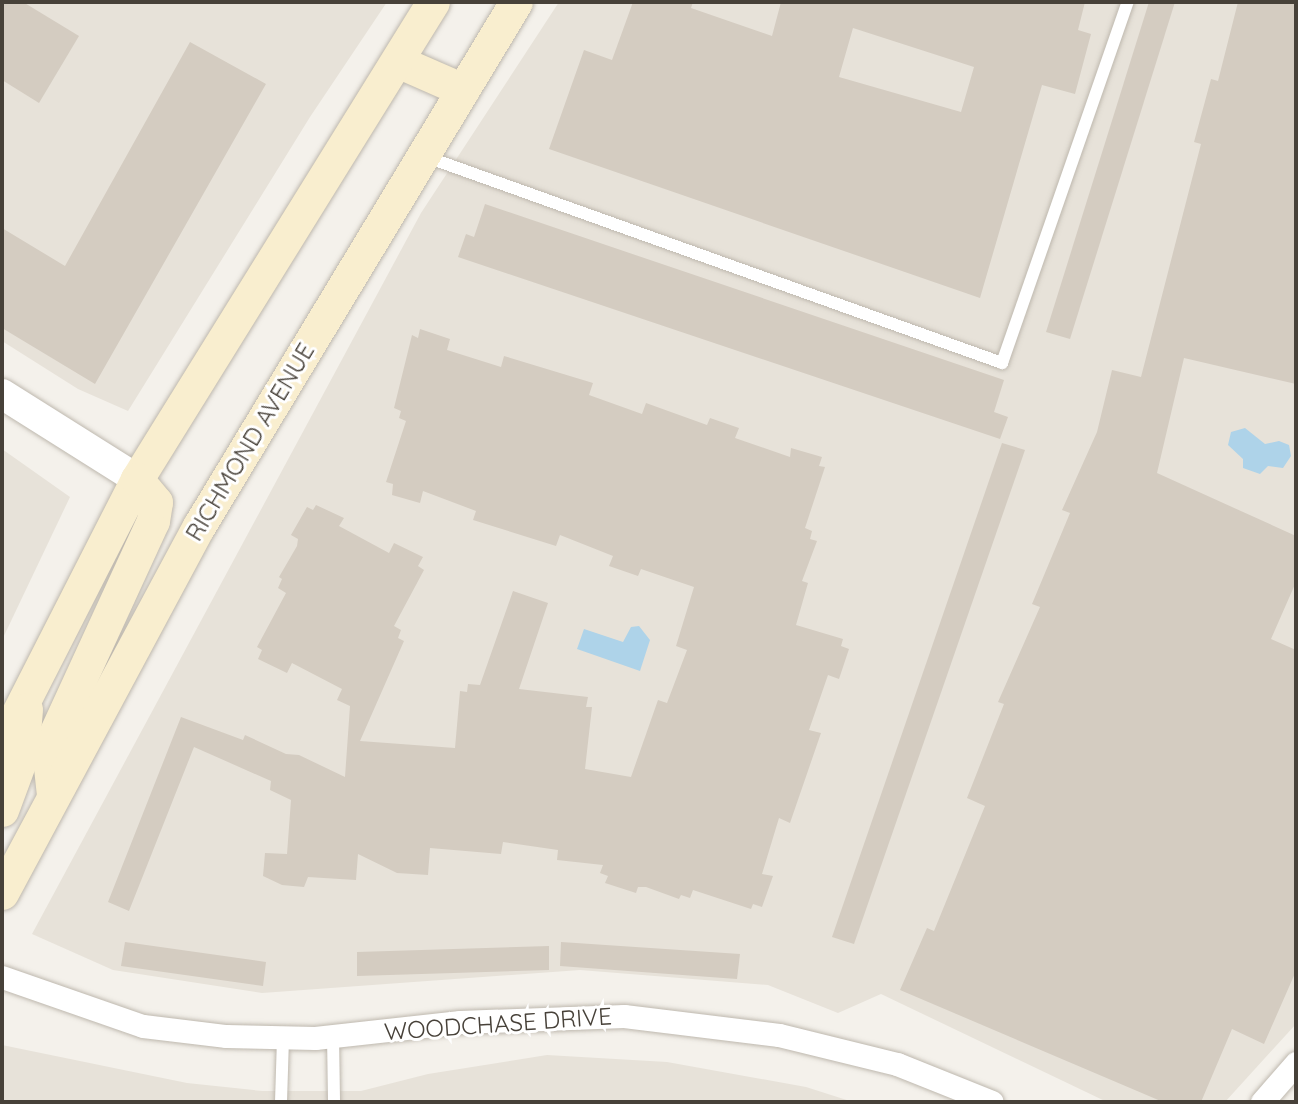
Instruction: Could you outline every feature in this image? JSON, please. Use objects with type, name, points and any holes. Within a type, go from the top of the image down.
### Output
[{"type":"main road","points":[[2,744],[137,479],[433,2]]},
{"type":"main road","name":"RICHMOND AVENUE","points":[[2,893],[199,526],[420,155],[516,2]]},
{"type":"main road","points":[[397,61],[463,90]]},
{"type":"main road","points":[[53,795],[48,749],[153,521],[156,502],[137,479]]},
{"type":"main road","points":[[2,810],[22,756],[26,696]]},
{"type":"street","points":[[2,394],[137,479]]},
{"type":"street","name":"WOODCHASE DRIVE","points":[[2,977],[144,1026],[283,1037],[333,1036],[460,1022],[624,1016],[779,1035],[897,1064],[992,1102]]},
{"type":"street","points":[[1262,1102],[1296,1063]]},
{"type":"lane","points":[[420,155],[1002,363],[1128,2]]},
{"type":"lane","points":[[333,1036],[334,1102]]},
{"type":"lane","points":[[281,1102],[283,1037]]},
{"type":"shaded area","points":[[2,2],[387,2],[310,117],[128,411],[78,389],[2,341]]},
{"type":"shaded area","points":[[559,2],[1296,2],[1296,1024],[1225,1102],[1107,1102],[881,994],[838,1013],[768,985],[580,970],[262,993],[113,970],[32,934],[421,213]]},
{"type":"shaded area","points":[[2,449],[70,497],[2,640]]},
{"type":"shaded area","points":[[2,1045],[187,1083],[262,1091],[361,1091],[428,1074],[547,1055],[667,1062],[806,1087],[853,1102],[2,1102]]},
{"type":"water","points":[[1245,428],[1265,444],[1279,441],[1289,445],[1291,456],[1283,468],[1268,466],[1260,474],[1243,468],[1243,459],[1228,445],[1231,432]]},
{"type":"water","points":[[639,626],[650,640],[640,671],[577,649],[584,629],[623,642],[631,627]]},
{"type":"building","points":[[2,2],[23,2],[79,36],[39,103],[2,80]]},
{"type":"building","points":[[633,2],[693,2],[691,8],[772,36],[781,2],[1085,2],[1078,30],[1091,34],[1075,94],[1042,85],[980,298],[549,149],[584,50],[612,60]],"holes":[[[853,28],[974,67],[961,112],[839,77]]]},
{"type":"building","points":[[1149,2],[1175,2],[1070,339],[1046,332]]},
{"type":"building","points":[[1238,2],[1296,2],[1296,384],[1184,358],[1157,473],[1296,536],[1296,582],[1271,639],[1296,650],[1296,971],[1264,1044],[1232,1029],[1201,1102],[1163,1102],[900,990],[927,928],[934,931],[985,806],[967,798],[1004,704],[998,702],[1040,607],[1032,604],[1070,513],[1062,510],[1097,432],[1112,370],[1141,377],[1201,144],[1194,142],[1211,79],[1218,81]]},
{"type":"building","points":[[190,42],[266,84],[95,384],[2,328],[2,228],[65,266]]},
{"type":"building","points":[[485,204],[1004,380],[994,412],[1008,417],[1000,439],[458,257],[466,234],[474,237]]},
{"type":"building","points":[[420,329],[450,339],[447,350],[501,367],[504,356],[593,383],[589,395],[642,414],[646,403],[707,425],[710,418],[739,428],[735,438],[790,457],[791,448],[822,457],[819,466],[825,467],[805,528],[812,531],[810,539],[817,541],[802,581],[808,583],[796,625],[843,639],[841,646],[849,649],[839,679],[828,675],[809,730],[821,733],[790,823],[779,818],[762,874],[773,876],[762,907],[753,904],[751,909],[693,890],[690,898],[681,895],[679,899],[646,887],[638,887],[636,893],[605,883],[608,876],[600,873],[603,865],[557,860],[558,850],[503,842],[501,854],[430,848],[428,875],[397,873],[358,854],[356,880],[308,877],[304,887],[282,885],[263,876],[265,853],[287,854],[291,800],[270,790],[271,781],[194,747],[129,911],[108,902],[181,717],[243,740],[245,735],[286,754],[299,755],[345,777],[350,706],[337,700],[342,689],[292,663],[287,673],[258,659],[262,650],[257,647],[286,593],[278,588],[282,579],[279,577],[297,546],[298,539],[291,535],[307,507],[313,510],[316,505],[344,518],[339,526],[389,553],[394,543],[423,557],[418,566],[424,570],[394,626],[401,630],[398,638],[404,641],[360,741],[455,748],[460,691],[467,692],[468,684],[480,685],[513,591],[548,603],[519,689],[588,697],[586,707],[592,707],[585,769],[631,777],[658,700],[667,703],[687,650],[676,646],[694,587],[641,569],[638,576],[609,566],[613,556],[560,535],[556,546],[473,520],[476,511],[423,491],[420,503],[392,495],[393,484],[386,482],[406,421],[399,418],[401,411],[394,408],[412,335],[418,338]]},
{"type":"building","points":[[1002,443],[1025,450],[854,944],[832,937]]},
{"type":"building","points":[[125,942],[266,962],[263,986],[121,966]]},
{"type":"building","points":[[561,942],[740,954],[737,979],[560,966]]},
{"type":"building","points":[[549,946],[549,970],[357,976],[357,952]]}]
